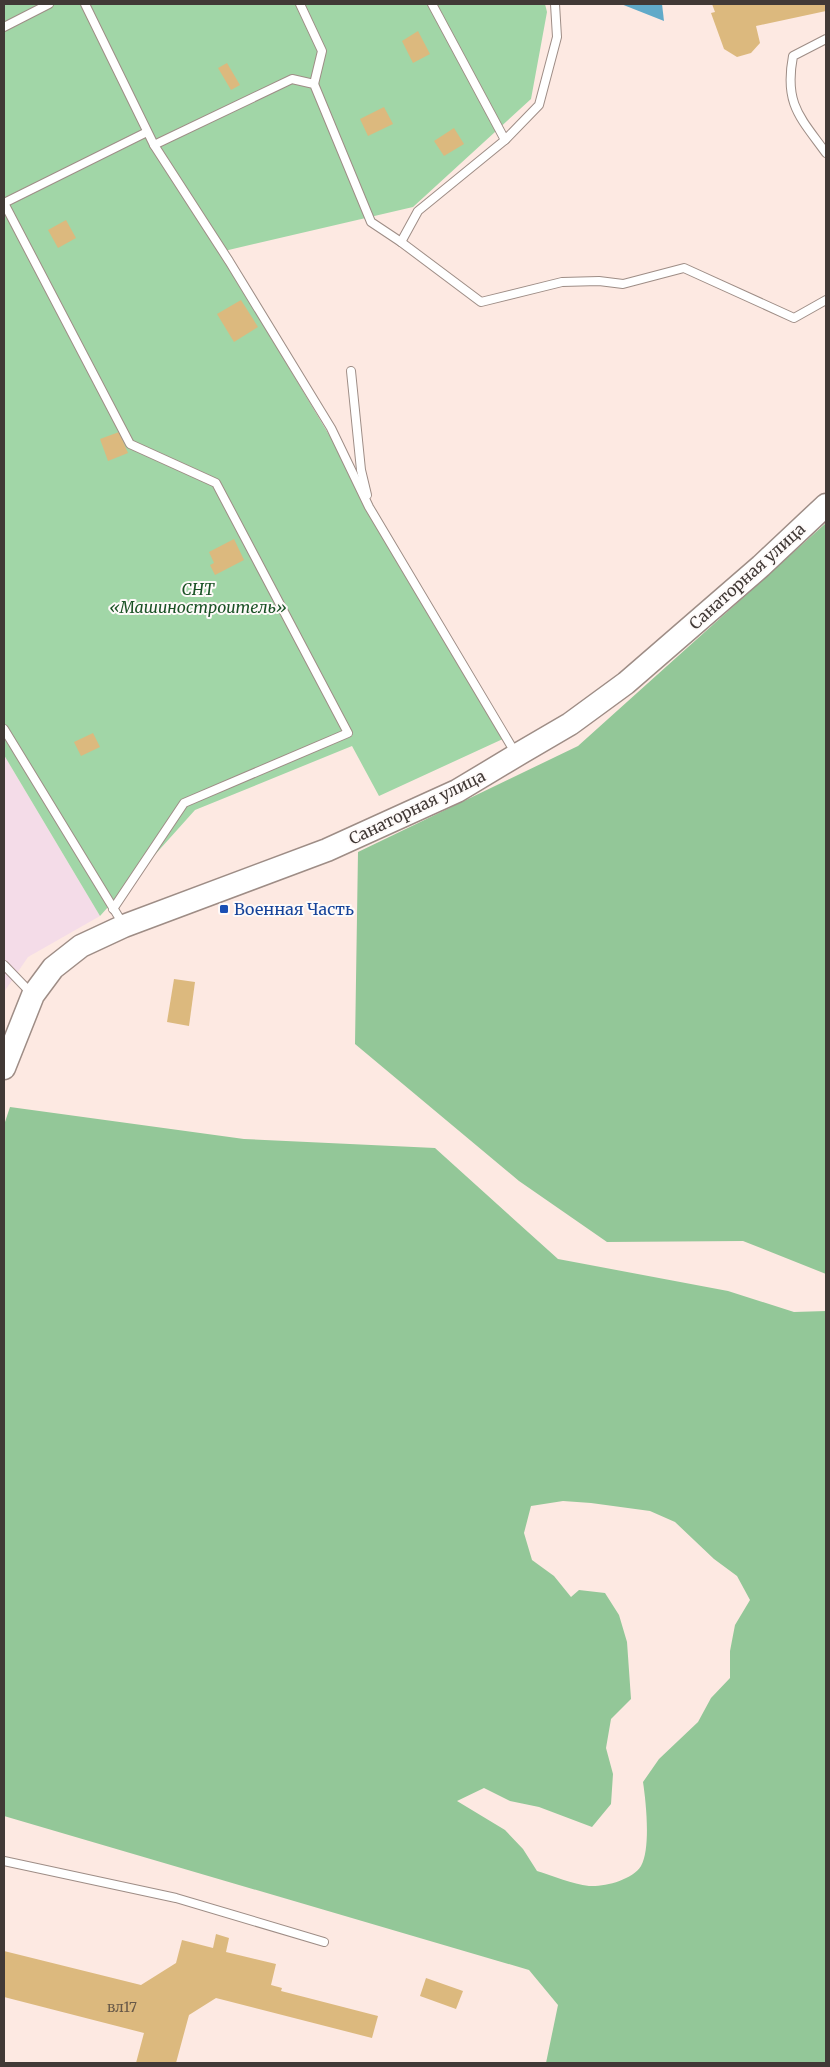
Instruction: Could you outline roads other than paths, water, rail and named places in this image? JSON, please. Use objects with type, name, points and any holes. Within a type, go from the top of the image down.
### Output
[{"type":"street","name":"Санаторная улица","points":[[4,1068],[33,995],[42,982],[65,957],[100,935],[118,917],[327,850],[457,791],[570,724],[626,683],[761,566],[826,504]]},
{"type":"lane","points":[[4,27],[49,4]]},
{"type":"lane","points":[[85,4],[154,145],[229,261],[331,428],[369,507],[518,755]]},
{"type":"lane","points":[[300,4],[322,51],[314,84],[371,222],[481,302],[562,282],[599,281],[623,284],[684,268],[794,318],[826,300]]},
{"type":"lane","points":[[432,4],[505,140]]},
{"type":"lane","points":[[401,242],[418,211],[505,140],[539,106],[557,37],[555,4]]},
{"type":"lane","points":[[826,39],[793,56],[789,78],[794,109],[826,153]]},
{"type":"lane","points":[[154,145],[292,79],[314,84]]},
{"type":"lane","points":[[4,728],[118,917],[184,803],[348,733],[216,483],[130,444],[4,203],[147,132]]},
{"type":"lane","points":[[351,371],[361,470],[369,507]]},
{"type":"lane","points":[[4,965],[33,995]]},
{"type":"lane","points":[[4,1862],[176,1898],[324,1942]]},
{"type":"water","points":[[621,4],[662,4],[664,21]]},
{"type":"place","name":"Военная Часть","points":[[224,909]]},
{"type":"park label","name":"СНТ «Машиностроитель»","points":[[198,598]]}]
